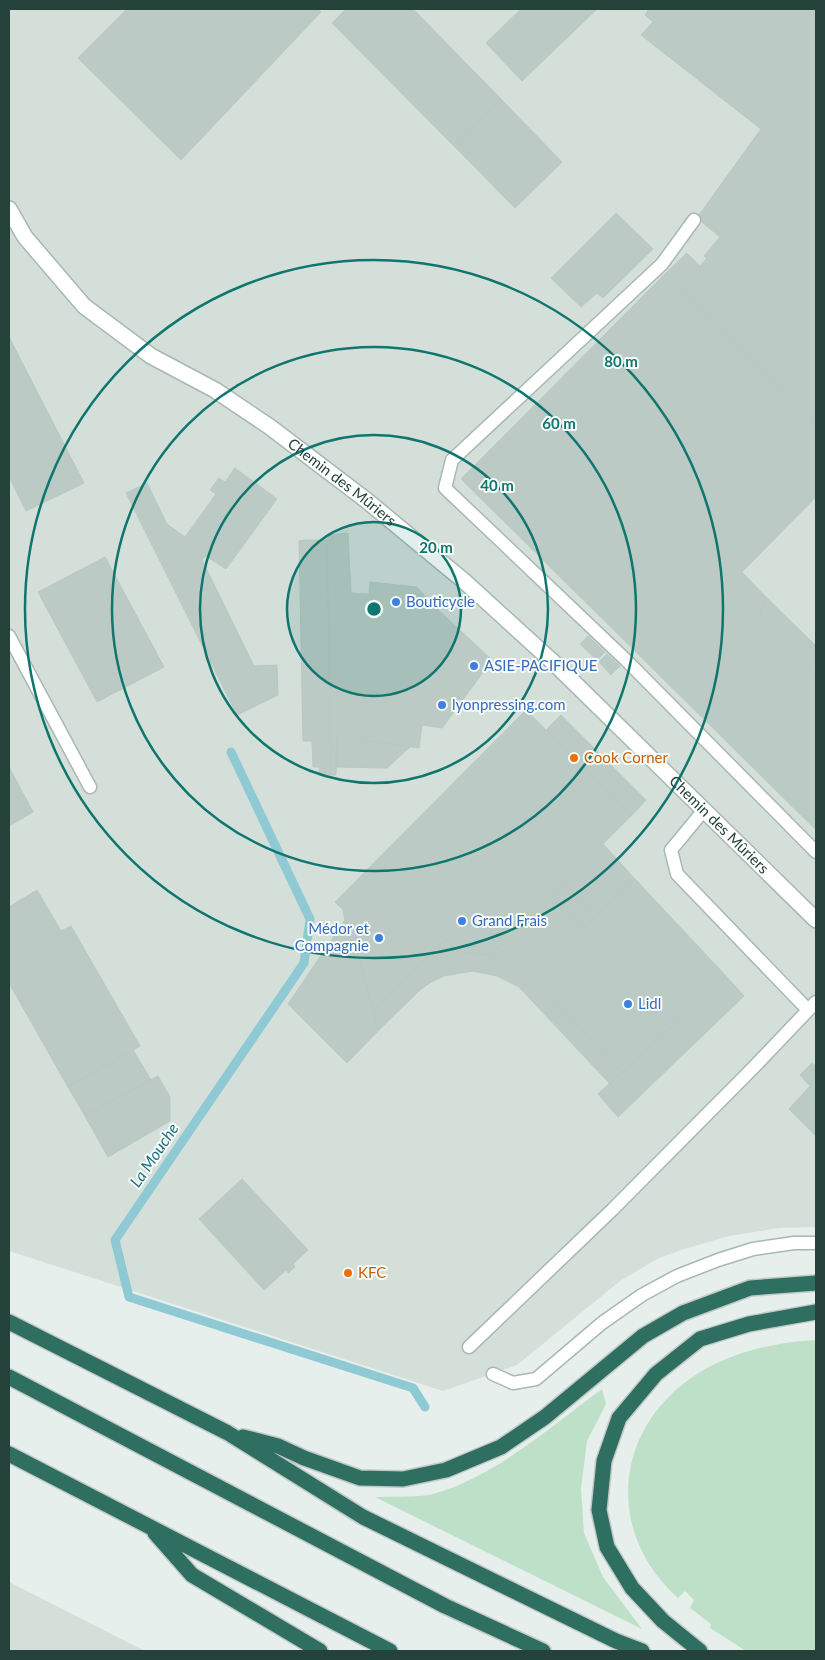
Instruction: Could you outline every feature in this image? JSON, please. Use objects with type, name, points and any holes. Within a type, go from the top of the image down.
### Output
[{"type":"highway","points":[[228,1433],[278,1446],[304,1458],[360,1478],[403,1479],[446,1470],[501,1447],[545,1417],[643,1336],[683,1312],[750,1288],[816,1283]]},
{"type":"highway","points":[[700,1651],[663,1622],[632,1588],[607,1547],[599,1510],[604,1461],[619,1418],[656,1374],[700,1339],[749,1324],[816,1312]]},
{"type":"highway","points":[[9,1322],[228,1433],[363,1517],[616,1641],[642,1651]]},
{"type":"highway","points":[[9,1377],[445,1606],[543,1651]]},
{"type":"highway","points":[[9,1454],[390,1651]]},
{"type":"highway","points":[[149,1526],[192,1575],[320,1651]]},
{"type":"street","name":"Chemin des Mûriers","points":[[9,209],[25,237],[84,306],[151,356],[215,390],[270,427],[366,500],[464,581],[554,663],[816,920]]},
{"type":"lane","points":[[694,220],[662,264],[452,460],[445,488],[626,660],[816,852]]},
{"type":"lane","points":[[9,636],[90,787]]},
{"type":"lane","points":[[469,1347],[612,1210],[812,1006],[677,874],[671,850],[704,810]]},
{"type":"lane","points":[[493,1374],[513,1383],[536,1379],[602,1323],[642,1295],[677,1276],[753,1249],[794,1243],[816,1243]]},
{"type":"shaded area","points":[[9,9],[816,9],[816,1227],[779,1228],[729,1236],[657,1259],[620,1281],[517,1365],[443,1391],[9,1251]]},
{"type":"shaded area","points":[[9,1582],[145,1651],[9,1651]]},
{"type":"green space","points":[[816,1340],[816,1651],[746,1651],[710,1628],[711,1624],[690,1608],[694,1600],[685,1591],[678,1598],[654,1572],[638,1543],[630,1512],[629,1481],[635,1451],[649,1422],[669,1396],[710,1366],[739,1354],[770,1346]]},
{"type":"green space","points":[[602,1389],[606,1404],[587,1441],[581,1489],[584,1533],[603,1577],[642,1629],[375,1497],[433,1494],[478,1476],[521,1449]]},
{"type":"building","points":[[127,9],[318,9],[321,12],[181,160],[78,58]]},
{"type":"building","points":[[346,9],[413,9],[501,99],[453,145],[332,23]]},
{"type":"building","points":[[521,9],[597,9],[522,81],[486,43]]},
{"type":"building","points":[[649,9],[816,9],[816,422],[666,273],[687,253],[700,266],[707,258],[704,256],[720,237],[697,218],[761,129],[641,35],[653,22],[645,15]]},
{"type":"building","points":[[501,99],[562,162],[515,208],[453,145]]},
{"type":"building","points":[[616,213],[653,249],[603,298],[597,293],[581,307],[551,278]]},
{"type":"building","points":[[666,273],[816,422],[816,497],[742,572],[765,596],[759,618],[816,675],[816,830],[461,479]]},
{"type":"building","points":[[9,337],[84,483],[26,511],[9,477]]},
{"type":"building","points":[[235,468],[277,499],[226,569],[206,556],[202,560],[254,666],[277,665],[278,695],[237,715],[126,493],[147,483],[167,524],[185,537],[216,494],[210,490],[219,478],[225,482]]},
{"type":"building","points":[[348,533],[351,593],[369,594],[370,582],[417,587],[434,606],[492,660],[442,728],[422,725],[419,748],[364,740],[364,738],[337,738],[336,775],[331,775],[327,535]]},
{"type":"building","points":[[327,540],[331,775],[319,775],[319,767],[313,767],[312,741],[303,741],[299,541]]},
{"type":"building","points":[[105,557],[164,667],[97,702],[38,592]]},
{"type":"building","points":[[765,596],[816,646],[816,675],[759,618]]},
{"type":"building","points":[[588,636],[605,652],[597,660],[580,644]]},
{"type":"building","points":[[607,654],[620,666],[611,675],[599,662]]},
{"type":"building","points":[[526,710],[632,815],[553,894],[584,927],[635,879],[726,976],[622,1073],[502,944],[490,955],[458,952],[446,939],[373,1011],[357,950],[351,952],[343,910],[335,902]]},
{"type":"building","points":[[561,715],[646,800],[632,815],[546,730]]},
{"type":"building","points":[[337,738],[364,738],[364,740],[411,746],[387,768],[336,767]]},
{"type":"building","points":[[9,767],[33,812],[9,826]]},
{"type":"building","points":[[603,844],[635,879],[597,915],[565,882]]},
{"type":"building","points":[[565,882],[597,915],[584,927],[553,894]]},
{"type":"building","points":[[37,890],[61,931],[71,926],[140,1046],[68,1087],[9,983],[9,907]]},
{"type":"building","points":[[345,920],[351,952],[357,950],[373,1011],[334,1050],[288,1004]]},
{"type":"building","points":[[446,939],[458,952],[490,955],[502,944],[622,1073],[610,1084],[519,987],[497,976],[473,971],[444,976],[431,982],[420,990],[378,1031],[373,1011]]},
{"type":"building","points":[[726,976],[744,996],[618,1117],[598,1094]]},
{"type":"building","points":[[373,1011],[378,1031],[347,1063],[334,1050]]},
{"type":"building","points":[[133,1050],[151,1080],[85,1116],[68,1087]]},
{"type":"building","points":[[812,1063],[816,1067],[816,1136],[789,1109],[810,1086],[800,1075]]},
{"type":"building","points":[[158,1076],[170,1097],[170,1121],[108,1157],[85,1116]]},
{"type":"building","points":[[242,1179],[308,1250],[293,1264],[295,1267],[288,1273],[286,1270],[264,1290],[199,1219]]},
{"type":"waterway","name":"La Mouche","points":[[231,752],[310,919],[304,963],[115,1240],[129,1297],[413,1388],[425,1407]]},
{"type":"place","name":"Bouticycle","points":[[396,602]]},
{"type":"place","name":"ASIE-PACIFIQUE","points":[[474,666]]},
{"type":"place","name":"lyonpressing.com","points":[[442,705]]},
{"type":"place","name":"Cook Corner","points":[[574,758]]},
{"type":"place","name":"Grand Frais","points":[[462,921]]},
{"type":"place","name":"Médor et Compagnie","points":[[379,938]]},
{"type":"place","name":"Lidl","points":[[628,1004]]},
{"type":"place","name":"KFC","points":[[348,1273]]}]
